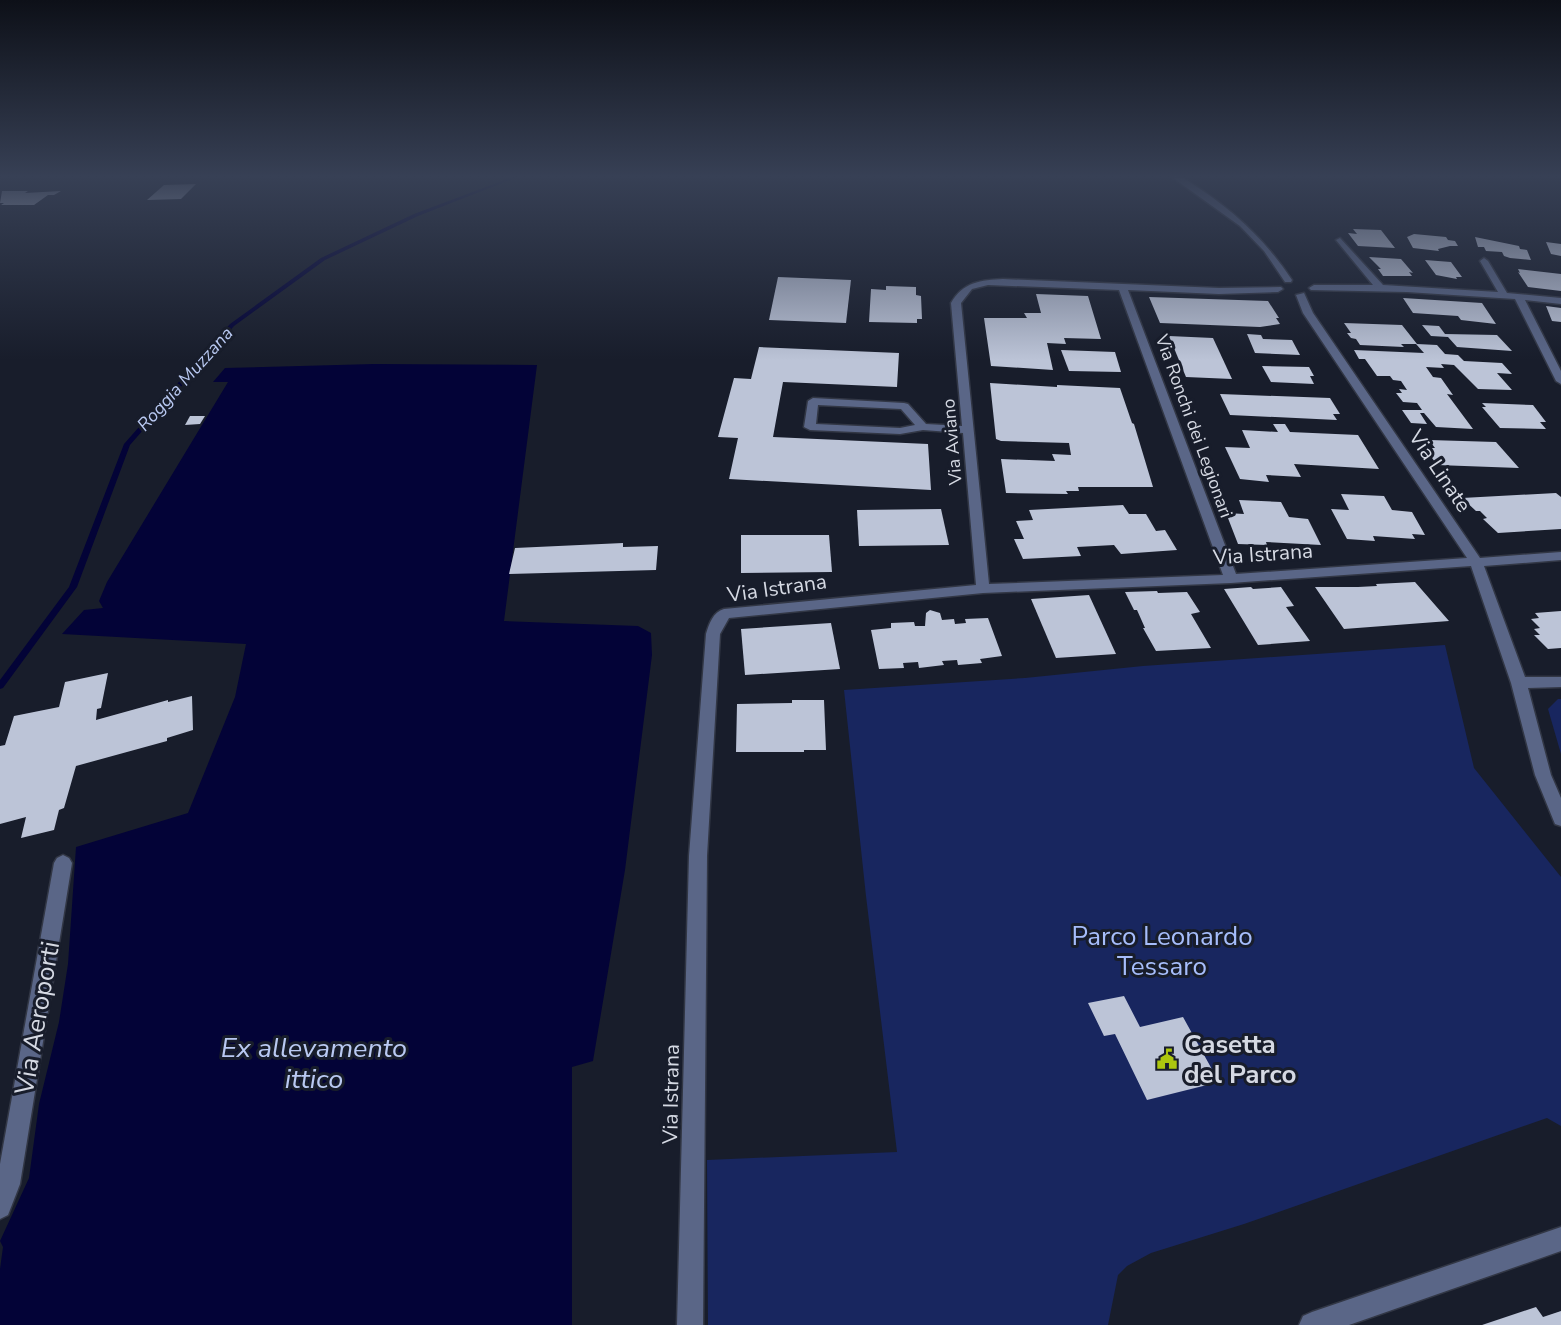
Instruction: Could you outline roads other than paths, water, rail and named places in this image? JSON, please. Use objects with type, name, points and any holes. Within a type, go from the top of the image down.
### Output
[{"type":"street","points":[[1255,237],[1288,280],[1306,287]]},
{"type":"street","points":[[1340,240],[1380,288]]},
{"type":"street","points":[[1484,261],[1504,295]]},
{"type":"street","points":[[1278,289],[1276,283],[1288,280]]},
{"type":"street","name":"Via Aviano","points":[[983,590],[956,303],[961,292],[968,286],[1003,282],[1122,286]]},
{"type":"street","points":[[1122,286],[1219,291],[1306,287],[1380,288],[1518,296],[1561,301]]},
{"type":"street","name":"Via Ronchi dei Legionari","points":[[1122,286],[1232,579]]},
{"type":"street","name":"Via Linate","points":[[1306,287],[1308,313],[1476,562],[1519,683],[1543,775],[1561,819]]},
{"type":"street","points":[[1518,296],[1555,359],[1561,381]]},
{"type":"street","points":[[923,427],[904,406],[813,401],[810,427],[900,431],[923,427],[969,430]]},
{"type":"street","name":"Via Istrana","points":[[690,1325],[698,856],[713,634],[724,614],[757,609],[983,590],[1232,579],[1561,556]]},
{"type":"street","points":[[1519,683],[1561,682]]},
{"type":"street","name":"Via Aeroporti","points":[[0,1207],[8,1184],[63,863]]},
{"type":"street","points":[[1312,1325],[1561,1239]]},
{"type":"water","name":"Ex allevamento ittico","points":[[374,364],[537,365],[504,621],[638,626],[651,633],[652,655],[625,870],[593,1061],[572,1067],[572,1325],[0,1325],[0,1269],[3,1247],[0,1241],[29,1178],[39,1104],[59,1022],[68,964],[76,847],[188,813],[235,697],[246,644],[62,634],[84,610],[103,608],[99,601],[107,582],[228,382],[213,382],[225,368]]},
{"type":"waterway","name":"Roggia Muzzana","points":[[0,686],[73,587],[127,444],[232,325],[323,259],[370,237]]},
{"type":"place","name":"Casetta del Parco","points":[[1167,1059]]},
{"type":"park label","name":"Parco Leonardo Tessaro","points":[[1162,951]]}]
